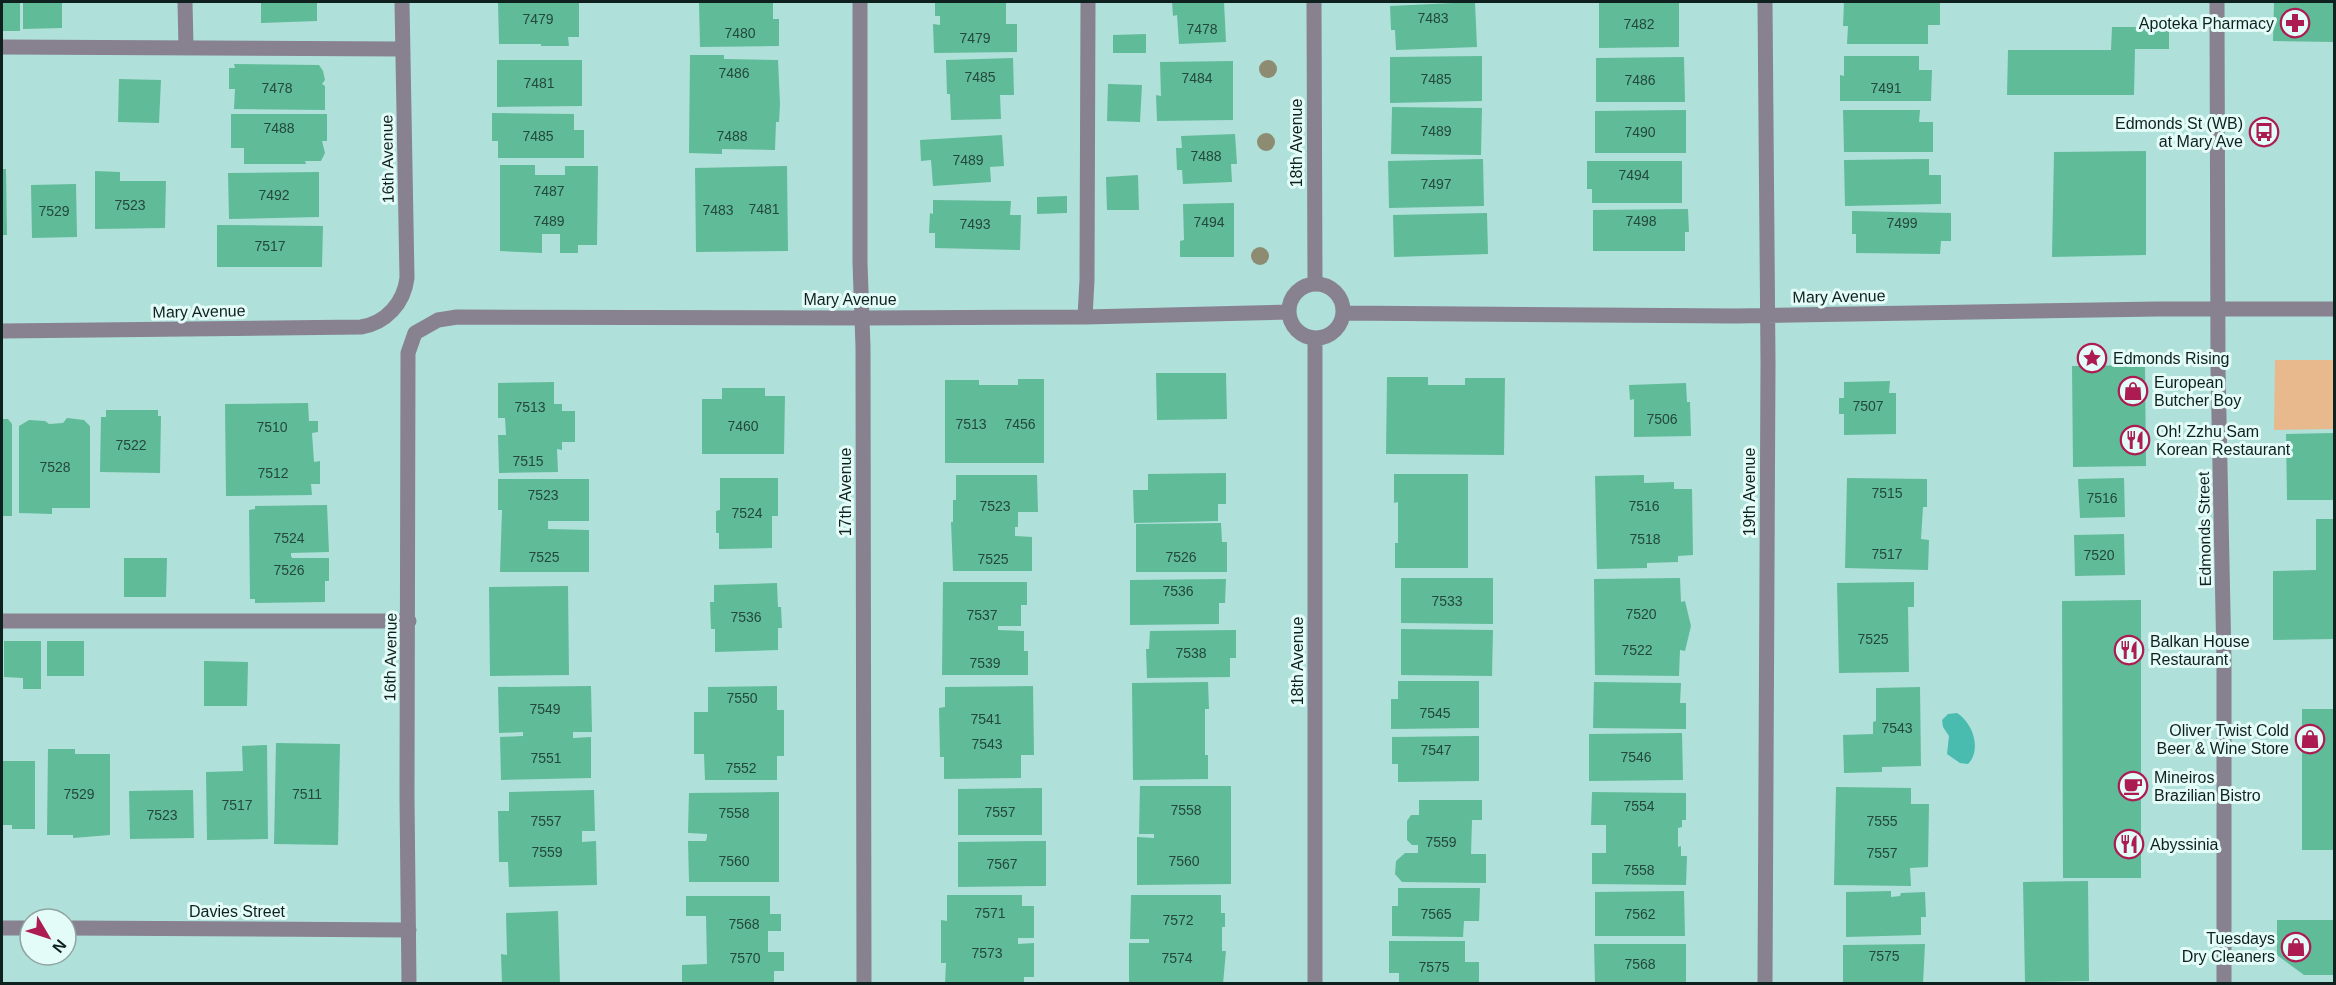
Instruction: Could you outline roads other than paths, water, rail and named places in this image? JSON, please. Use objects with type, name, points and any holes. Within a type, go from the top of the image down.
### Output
[{"type":"street","points":[[185,2],[186,47]]},
{"type":"street","name":"16th Avenue","points":[[393,313],[406,288],[407,278],[402,2]]},
{"type":"street","name":"17th Avenue","points":[[860,2],[864,984]]},
{"type":"street","points":[[1085,317],[1088,280],[1088,2]]},
{"type":"street","name":"18th Avenue","points":[[1314,2],[1314,284]]},
{"type":"street","name":"19th Avenue","points":[[1765,2],[1768,362],[1765,984]]},
{"type":"street","name":"Edmonds Street","points":[[2217,2],[2218,310],[2224,661],[2224,984]]},
{"type":"street","points":[[2,47],[402,49]]},
{"type":"street","points":[[1314,284],[1322,285],[1336,293],[1343,313],[1337,329],[1324,338],[1316,339],[1307,337],[1294,328],[1289,312],[1294,296],[1306,286],[1314,284]]},
{"type":"street","name":"Mary Avenue","points":[[1343,313],[1766,315],[2158,309],[2334,309]]},
{"type":"street","name":"Mary Avenue","points":[[415,333],[438,320],[457,316],[1085,317],[1289,312]]},
{"type":"street","name":"Mary Avenue","points":[[2,331],[361,327],[371,326],[393,313]]},
{"type":"street","name":"16th Avenue","points":[[409,984],[408,353],[415,333]]},
{"type":"street","name":"18th Avenue","points":[[1315,984],[1316,339]]},
{"type":"street","points":[[2,621],[409,621]]},
{"type":"street","points":[[2,928],[18,928]]},
{"type":"street","name":"Davies Street","points":[[78,928],[409,930]]},
{"type":"place","name":"Apoteka Pharmacy","points":[[2295,23]]},
{"type":"place","name":"Edmonds St (WB) at Mary Ave","points":[[2264,132]]},
{"type":"place","name":"Edmonds Rising","points":[[2092,358]]},
{"type":"place","name":"European Butcher Boy","points":[[2133,391]]},
{"type":"place","name":"Oh! Zzhu Sam Korean Restaurant","points":[[2135,440]]},
{"type":"place","name":"Balkan House Restaurant","points":[[2129,650]]},
{"type":"place","name":"Oliver Twist Cold Beer & Wine Store","points":[[2310,739]]},
{"type":"place","name":"Mineiros Brazilian Bistro","points":[[2133,786]]},
{"type":"place","name":"Abyssinia","points":[[2129,844]]},
{"type":"place","name":"Tuesdays Dry Cleaners","points":[[2296,947]]}]
